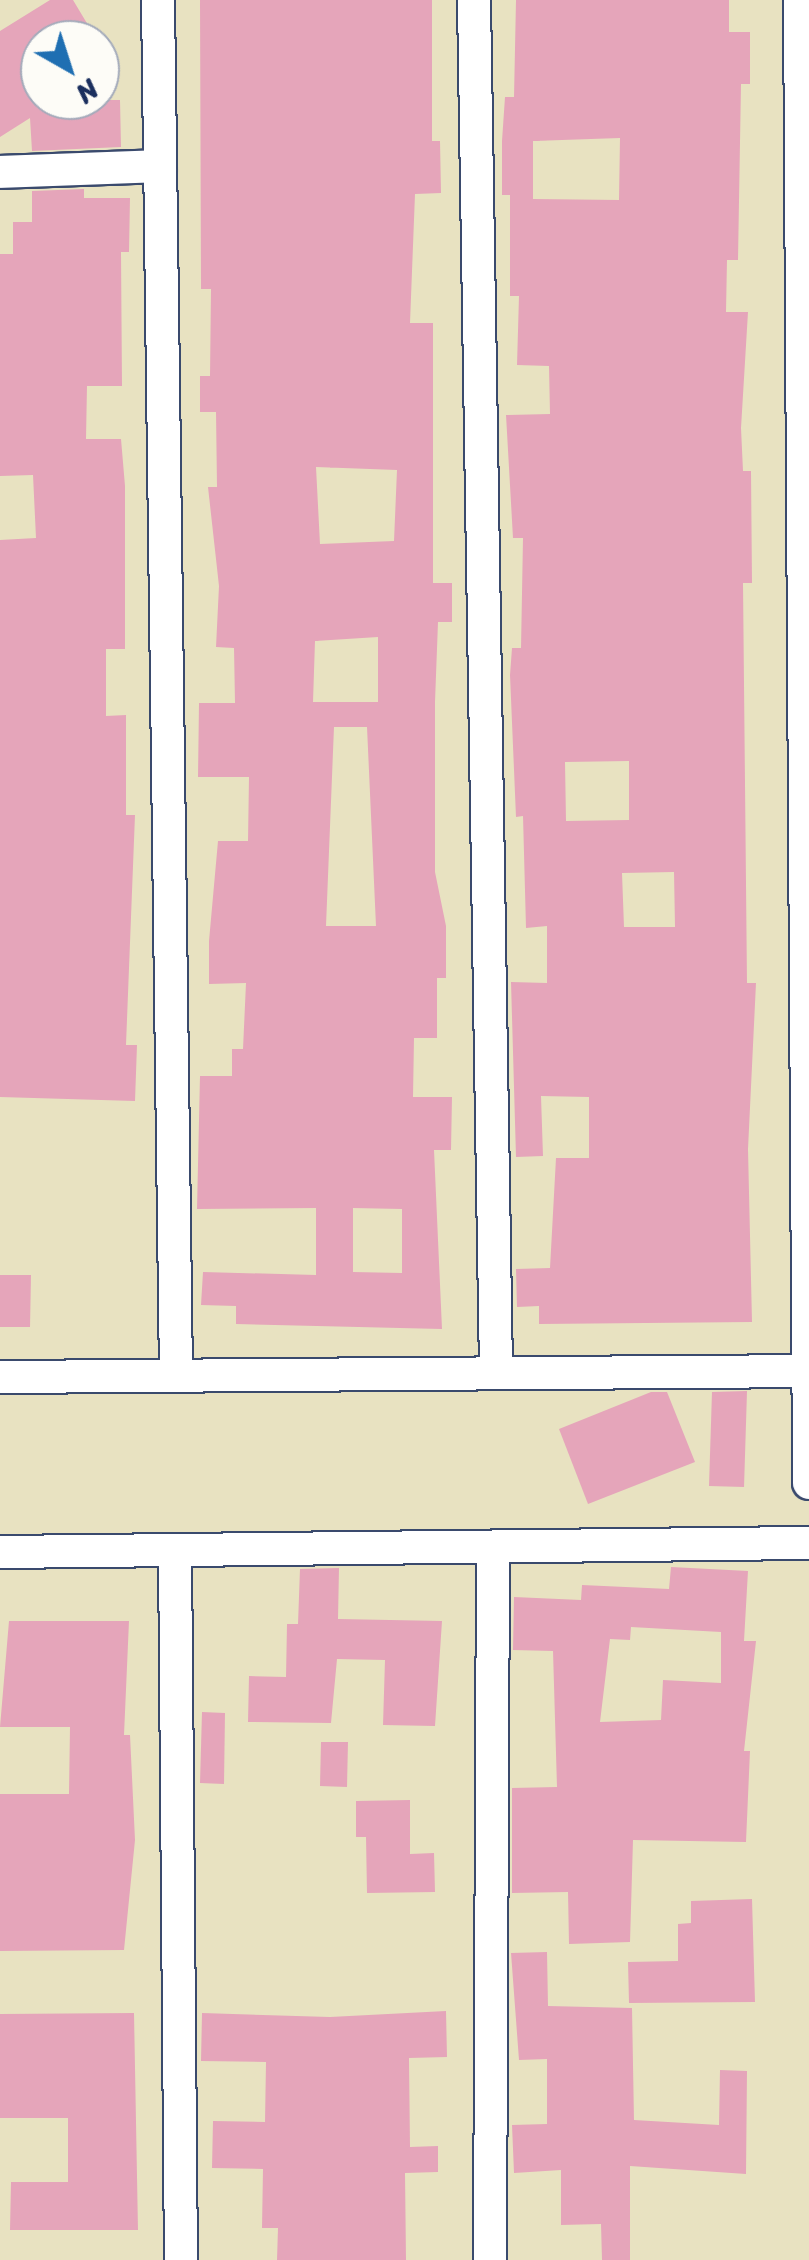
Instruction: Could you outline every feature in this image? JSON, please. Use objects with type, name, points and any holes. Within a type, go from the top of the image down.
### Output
[{"type":"street","points":[[158,0],[176,1374]]},
{"type":"street","points":[[474,0],[496,1372]]},
{"type":"street","points":[[800,0],[805,129],[809,1483]]},
{"type":"street","points":[[0,172],[160,166]]},
{"type":"street","points":[[0,1377],[808,1371]]},
{"type":"street","points":[[0,1552],[494,1551],[809,1544]]},
{"type":"street","points":[[175,1550],[181,2260]]},
{"type":"street","points":[[490,2260],[494,1551]]},
{"type":"building","points":[[50,0],[73,0],[85,20],[20,20],[20,120],[27,120],[0,137],[0,31]]},
{"type":"building","points":[[200,0],[432,0],[432,141],[440,141],[441,193],[415,194],[410,323],[433,323],[433,583],[452,583],[452,622],[438,622],[435,702],[435,872],[446,926],[446,978],[437,978],[437,1038],[414,1038],[413,1097],[452,1097],[451,1150],[434,1150],[442,1329],[236,1324],[236,1306],[201,1305],[203,1272],[316,1275],[316,1208],[197,1209],[200,1076],[232,1076],[232,1049],[243,1049],[246,983],[209,984],[209,941],[218,841],[248,841],[249,777],[198,777],[199,703],[235,703],[234,648],[216,647],[219,586],[208,487],[217,487],[216,412],[200,412],[200,376],[210,376],[211,289],[201,289]],"holes":[[[316,467],[397,470],[394,541],[320,544]],[[378,637],[378,702],[313,702],[315,641]],[[334,727],[367,727],[376,926],[326,926]],[[353,1208],[402,1209],[402,1273],[353,1272]]]},
{"type":"building","points":[[516,0],[729,0],[729,32],[750,32],[750,84],[741,84],[738,260],[727,260],[726,312],[748,312],[741,428],[743,471],[751,471],[752,583],[743,583],[747,983],[756,983],[748,1149],[752,1322],[539,1324],[539,1306],[517,1307],[516,1269],[550,1268],[556,1158],[589,1158],[589,1097],[541,1096],[543,1156],[516,1157],[511,982],[547,983],[547,926],[526,928],[523,816],[516,817],[510,675],[512,648],[521,648],[523,538],[513,538],[506,415],[550,414],[549,366],[517,365],[519,296],[510,296],[510,195],[502,195],[505,97],[514,97]],"holes":[[[620,138],[619,200],[533,199],[533,141]],[[629,761],[629,820],[566,821],[565,762]],[[674,872],[675,927],[624,927],[622,873]]]},
{"type":"building","points":[[120,100],[121,147],[32,151],[30,120],[120,120]]},
{"type":"building","points":[[84,189],[84,198],[130,198],[129,252],[121,252],[122,386],[87,386],[86,439],[121,439],[125,486],[125,649],[106,649],[106,716],[126,715],[126,815],[135,815],[126,1045],[137,1045],[135,1101],[0,1097],[0,540],[36,538],[33,475],[0,476],[0,254],[13,254],[13,222],[32,222],[32,191]]},
{"type":"building","points":[[0,1275],[31,1275],[30,1327],[0,1327]]},
{"type":"building","points":[[747,1391],[744,1487],[709,1486],[712,1392]]},
{"type":"building","points":[[651,1392],[667,1392],[695,1462],[588,1504],[559,1429]]},
{"type":"building","points":[[671,1567],[748,1571],[744,1641],[756,1641],[744,1751],[750,1751],[746,1842],[633,1840],[630,1942],[569,1944],[568,1892],[512,1893],[512,1788],[557,1787],[553,1651],[513,1650],[514,1597],[581,1600],[582,1585],[669,1589]],"holes":[[[631,1627],[721,1632],[721,1683],[663,1680],[661,1720],[600,1722],[610,1639],[630,1640]]]},
{"type":"building","points":[[339,1568],[338,1619],[442,1621],[435,1726],[383,1725],[385,1660],[337,1659],[331,1723],[248,1722],[249,1676],[286,1677],[287,1624],[298,1624],[300,1569]]},
{"type":"building","points":[[9,1621],[129,1621],[124,1735],[130,1735],[135,1840],[124,1950],[0,1951],[0,1794],[69,1794],[70,1727],[0,1727]]},
{"type":"building","points":[[202,1712],[225,1713],[224,1784],[200,1783]]},
{"type":"building","points":[[321,1742],[348,1742],[347,1787],[320,1786]]},
{"type":"building","points":[[410,1800],[410,1854],[434,1853],[435,1892],[367,1893],[366,1837],[356,1837],[356,1801]]},
{"type":"building","points":[[752,1899],[755,2002],[629,2003],[628,1962],[678,1961],[678,1924],[691,1923],[691,1901]]},
{"type":"building","points":[[547,1952],[548,2006],[632,2008],[634,2120],[719,2125],[720,2070],[747,2071],[746,2174],[630,2166],[630,2260],[602,2260],[601,2224],[561,2225],[561,2170],[514,2173],[512,2125],[547,2124],[547,2059],[519,2060],[511,1953]]},
{"type":"building","points":[[446,2011],[447,2057],[409,2058],[410,2147],[438,2146],[438,2172],[405,2173],[406,2260],[277,2260],[278,2228],[262,2228],[263,2169],[212,2168],[213,2121],[265,2122],[266,2062],[201,2061],[202,2013],[330,2017]]},
{"type":"building","points":[[134,2013],[138,2230],[10,2230],[11,2182],[68,2182],[68,2118],[0,2118],[0,2014]]}]
